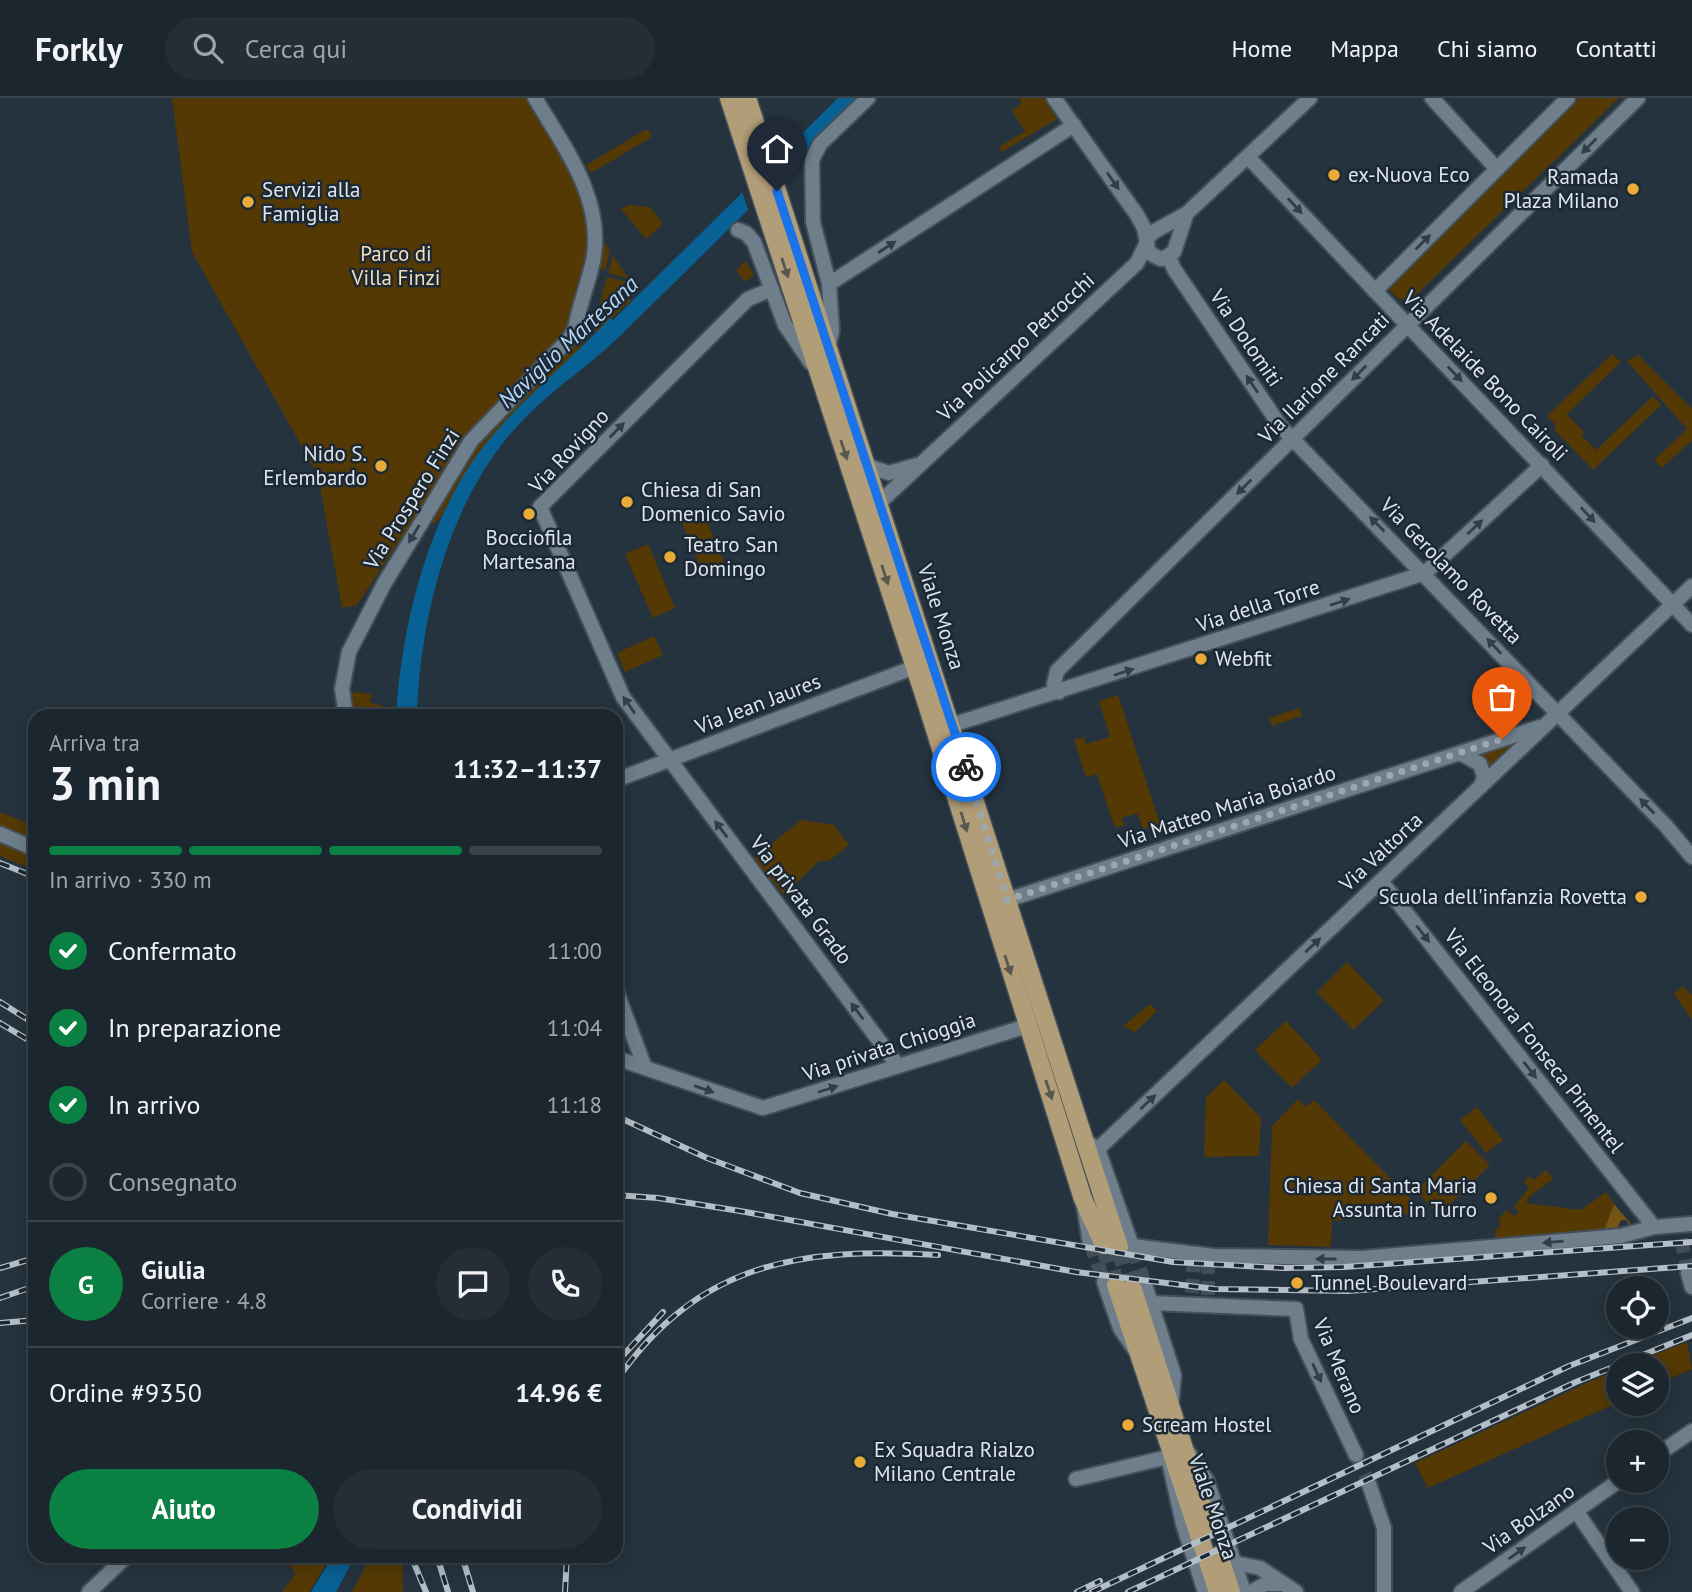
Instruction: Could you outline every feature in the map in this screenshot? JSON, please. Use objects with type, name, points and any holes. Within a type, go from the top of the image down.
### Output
[{"type":"main road","name":"Viale Monza","points":[[729,98],[915,667],[1083,1199],[1116,1246]]},
{"type":"main road","name":"Viale Monza","points":[[747,98],[1007,900],[1092,1145],[1116,1246]]},
{"type":"main road","points":[[989,905],[1007,900]]},
{"type":"main road","points":[[1027,1026],[1047,1019]]},
{"type":"main road","name":"Viale Monza","points":[[1125,1285],[1139,1355],[1218,1592]]},
{"type":"main road","name":"Viale Monza","points":[[1125,1285],[1171,1407],[1176,1453],[1231,1592]]},
{"type":"street","name":"Via Prospero Finzi","points":[[345,709],[342,689],[349,652],[384,584],[471,441],[572,335],[592,262],[593,231],[586,188],[535,98]]},
{"type":"street","name":"Viale Monza","points":[[827,349],[832,331],[830,284],[813,222],[812,160],[818,146],[868,98]]},
{"type":"street","name":"Via Dolomiti","points":[[1054,98],[1137,215],[1152,255],[1165,258],[1174,269],[1292,439]]},
{"type":"street","points":[[1147,241],[1155,231],[1186,215],[1310,98]]},
{"type":"street","points":[[1432,98],[1496,168]]},
{"type":"street","name":"Via Ilarione Rancati","points":[[1375,291],[1568,98]]},
{"type":"street","name":"Via Ilarione Rancati","points":[[1059,692],[1054,684],[1057,671],[1638,98]]},
{"type":"street","points":[[830,284],[1074,125]]},
{"type":"street","name":"Via Adelaide Bono Cairoli","points":[[1248,157],[1692,625]]},
{"type":"street","points":[[1137,263],[1165,258],[1176,241],[1186,215]]},
{"type":"street","points":[[1162,229],[1172,234],[1176,241]]},
{"type":"street","name":"Viale Monza","points":[[738,230],[754,242],[785,325],[806,353],[825,388]]},
{"type":"street","name":"Via Policarpo Petrocchi","points":[[880,503],[1137,263],[1147,241]]},
{"type":"street","name":"Via Rovigno","points":[[670,760],[623,697],[540,507],[748,299],[772,289]]},
{"type":"street","name":"Via Gerolamo Rovetta","points":[[1292,439],[1425,573],[1692,857]]},
{"type":"street","name":"Via Policarpo Petrocchi","points":[[867,466],[890,473],[925,461]]},
{"type":"street","name":"Via della Torre","points":[[952,725],[1425,573],[1542,465]]},
{"type":"street","name":"Via Valtorta","points":[[1092,1145],[1381,881],[1692,586]]},
{"type":"street","name":"Via Jean Jaures","points":[[623,777],[915,667]]},
{"type":"street","name":"Via Matteo Maria Boiardo","points":[[1007,900],[1545,726]]},
{"type":"street","points":[[1460,753],[1480,764],[1485,777],[1481,786]]},
{"type":"street","name":"Via privata Grado","points":[[670,760],[898,1066]]},
{"type":"street","points":[[0,834],[28,846]]},
{"type":"street","name":"Via Eleonora Fonseca Pimentel","points":[[1381,881],[1654,1227]]},
{"type":"street","points":[[623,1008],[645,1068]]},
{"type":"street","name":"Via privata Chioggia","points":[[645,1068],[762,1108],[1027,1026]]},
{"type":"street","points":[[623,1060],[645,1068]]},
{"type":"street","points":[[1116,1246],[1201,1257],[1373,1258],[1621,1236],[1654,1227],[1684,1229]]},
{"type":"street","name":"Viale Monza","points":[[1125,1285],[1151,1303],[1174,1375],[1171,1407]]},
{"type":"street","name":"Via Merano","points":[[1151,1303],[1191,1299],[1296,1309],[1300,1336],[1356,1455]]},
{"type":"street","points":[[1669,1447],[1692,1431]]},
{"type":"street","name":"Viale Monza","points":[[1165,1436],[1176,1453],[1208,1481],[1244,1592]]},
{"type":"street","name":"Viale Monza","points":[[1176,1453],[1181,1518],[1205,1592]]},
{"type":"street","points":[[1076,1479],[1176,1453]]},
{"type":"street","points":[[1369,1485],[1384,1528],[1384,1592]]},
{"type":"street","name":"Via Bolzano","points":[[1461,1592],[1606,1490]]},
{"type":"street","points":[[1576,1511],[1632,1592]]},
{"type":"street","points":[[89,1592],[120,1563]]},
{"type":"street","points":[[1235,1563],[1260,1568],[1290,1588]]},
{"type":"street","points":[[1251,1592],[1265,1584],[1290,1588]]},
{"type":"green space","name":"Parco di Villa Finzi","points":[[172,98],[527,98],[585,195],[590,249],[565,335],[475,427],[357,605],[342,608],[318,475],[192,252]]},
{"type":"green space","points":[[1019,98],[1044,98],[1057,119],[1002,152],[999,147],[1025,131],[1012,111],[1022,103]]},
{"type":"green space","points":[[1579,98],[1619,98],[1413,298],[1402,300],[1394,295],[1388,289]]},
{"type":"green space","points":[[645,130],[651,132],[650,138],[591,173],[586,165]]},
{"type":"green space","points":[[629,205],[650,207],[663,224],[646,239],[621,209]]},
{"type":"green space","points":[[597,228],[610,252],[605,270],[598,268]]},
{"type":"green space","points":[[613,256],[628,277],[608,273]]},
{"type":"green space","points":[[746,261],[754,275],[745,282],[736,270]]},
{"type":"green space","points":[[607,277],[627,282],[621,289],[631,301],[596,332],[594,330],[606,313],[599,306]]},
{"type":"green space","points":[[585,339],[564,365],[498,430],[467,471],[441,517],[433,524],[431,521],[476,443],[572,348]]},
{"type":"green space","points":[[1612,354],[1621,362],[1567,414],[1584,432],[1581,435],[1596,450],[1653,396],[1661,405],[1593,470],[1554,429],[1556,425],[1547,416]]},
{"type":"green space","points":[[1638,355],[1692,409],[1692,440],[1662,468],[1654,460],[1687,429],[1627,361]]},
{"type":"green space","points":[[702,510],[726,567],[704,576],[680,518]]},
{"type":"green space","points":[[648,544],[675,608],[653,618],[625,554]]},
{"type":"green space","points":[[654,636],[663,655],[625,672],[617,653]]},
{"type":"green space","points":[[359,692],[372,695],[370,702],[391,709],[349,709],[348,694]]},
{"type":"green space","points":[[1118,695],[1160,824],[1143,829],[1137,813],[1122,818],[1124,825],[1115,828],[1097,774],[1086,777],[1074,740],[1084,737],[1086,744],[1110,737],[1099,701]]},
{"type":"green space","points":[[1300,708],[1302,716],[1272,726],[1269,718]]},
{"type":"green space","points":[[1508,744],[1512,747],[1490,770],[1487,761],[1479,754]]},
{"type":"green space","points":[[0,812],[28,823],[28,841],[0,830]]},
{"type":"green space","points":[[801,820],[834,825],[849,845],[829,861],[819,861],[784,895],[753,859]]},
{"type":"green space","points":[[0,842],[28,853],[28,867],[0,856]]},
{"type":"green space","points":[[1347,962],[1384,1001],[1353,1030],[1317,992]]},
{"type":"green space","points":[[1683,986],[1692,995],[1692,1020],[1674,994]]},
{"type":"green space","points":[[1150,1004],[1157,1011],[1135,1032],[1123,1026]]},
{"type":"green space","points":[[1286,1021],[1322,1060],[1292,1088],[1255,1050]]},
{"type":"green space","points":[[1224,1080],[1261,1118],[1259,1156],[1204,1157],[1206,1097]]},
{"type":"green space","points":[[1298,1099],[1306,1107],[1314,1100],[1424,1213],[1332,1221],[1331,1247],[1268,1245],[1272,1126]]},
{"type":"green space","points":[[1477,1107],[1503,1140],[1486,1153],[1460,1120]]},
{"type":"green space","points":[[1466,1141],[1490,1165],[1439,1215],[1416,1191]]},
{"type":"green space","points":[[1546,1170],[1553,1179],[1529,1197],[1526,1203],[1581,1210],[1606,1192],[1614,1204],[1603,1233],[1496,1242],[1495,1230],[1500,1227],[1499,1219],[1506,1210],[1515,1216],[1519,1212],[1514,1207],[1529,1188],[1524,1183],[1529,1176],[1534,1180]]},
{"type":"green space","points":[[1687,1342],[1692,1369],[1669,1379],[1669,1353],[1658,1353]]},
{"type":"green space","points":[[1606,1374],[1606,1408],[1428,1488],[1415,1463]]},
{"type":"green space","points":[[287,1563],[327,1563],[309,1592],[282,1592],[296,1573]]},
{"type":"green space","points":[[367,1563],[402,1563],[403,1592],[352,1592]]},
{"type":"shaded area","points":[[1614,1204],[1630,1223],[1630,1226],[1626,1220],[1621,1220],[1618,1227],[1621,1231],[1603,1233]]},
{"type":"water","points":[[838,98],[862,98],[612,343],[536,407],[499,449],[477,482],[444,557],[425,637],[417,709],[397,709],[404,645],[412,609],[434,536],[449,502],[487,442],[610,318],[613,320]]},
{"type":"water","points":[[329,1563],[351,1563],[336,1592],[311,1592]]},
{"type":"pier","points":[[783,147],[791,172],[749,213],[741,188]]},
{"type":"tunnel","points":[[1681,1239],[1688,1273]]},
{"type":"tunnel","points":[[1090,1243],[1104,1282]]},
{"type":"tunnel","points":[[1104,1245],[1116,1285]]},
{"type":"tunnel","points":[[1119,1247],[1132,1287]]},
{"type":"tunnel","points":[[1133,1249],[1146,1288]]},
{"type":"tunnel","points":[[1192,1293],[1194,1258]]},
{"type":"tunnel","points":[[1208,1259],[1208,1295]]},
{"type":"tunnel","points":[[1356,1455],[1369,1484]]},
{"type":"railway","points":[[0,863],[28,874]]},
{"type":"railway","points":[[0,1002],[28,1020]]},
{"type":"railway","points":[[0,1023],[28,1040]]},
{"type":"railway","points":[[623,1119],[707,1158],[800,1193],[892,1214],[1173,1262],[1283,1268],[1344,1267],[1692,1242]]},
{"type":"railway","points":[[623,1196],[658,1198],[740,1211],[1076,1272],[1215,1289],[1348,1291],[1692,1266]]},
{"type":"railway","points":[[623,1372],[648,1341],[682,1310],[718,1286],[757,1270],[798,1260],[842,1254],[938,1255]]},
{"type":"railway","points":[[0,1268],[28,1260]]},
{"type":"railway","points":[[0,1298],[28,1288]]},
{"type":"railway","points":[[623,1355],[663,1312]]},
{"type":"railway","points":[[1092,1592],[1569,1366],[1692,1318]]},
{"type":"railway","points":[[0,1323],[28,1321]]},
{"type":"railway","points":[[1128,1592],[1576,1382],[1692,1335]]},
{"type":"railway","points":[[414,1563],[426,1592]]},
{"type":"railway","points":[[439,1563],[448,1592]]},
{"type":"railway","points":[[464,1563],[473,1592]]},
{"type":"railway","points":[[565,1592],[567,1563]]},
{"type":"railway","points":[[1077,1592],[1100,1581]]},
{"type":"way so far","points":[[966,767],[1007,900],[1502,739]]},
{"type":"place","name":"ex-Nuova Eco","points":[[1334,175]]},
{"type":"place","name":"Ramada Plaza Milano","points":[[1633,189]]},
{"type":"place","name":"Servizi alla Famiglia","points":[[248,202]]},
{"type":"place","name":"Nido S. Erlembardo","points":[[381,466]]},
{"type":"place","name":"Chiesa di San Domenico Savio","points":[[627,502]]},
{"type":"place","name":"Bocciofila Martesana","points":[[529,514]]},
{"type":"place","name":"Teatro San Domingo","points":[[670,557]]},
{"type":"place","name":"Webfit","points":[[1201,659]]},
{"type":"place","name":"Scuola dell'infanzia Rovetta","points":[[1641,897]]},
{"type":"place","name":"Chiesa di Santa Maria Assunta in Turro","points":[[1491,1198]]},
{"type":"place","name":"Tunnel Boulevard","points":[[1297,1283]]},
{"type":"place","name":"Scream Hostel","points":[[1128,1425]]},
{"type":"place","name":"Ex Squadra Rialzo Milano Centrale","points":[[860,1462]]},
{"type":"route","points":[[777,191],[966,767]]},
{"type":"water label","name":"Naviglio Martesana","points":[[568,342]]}]
